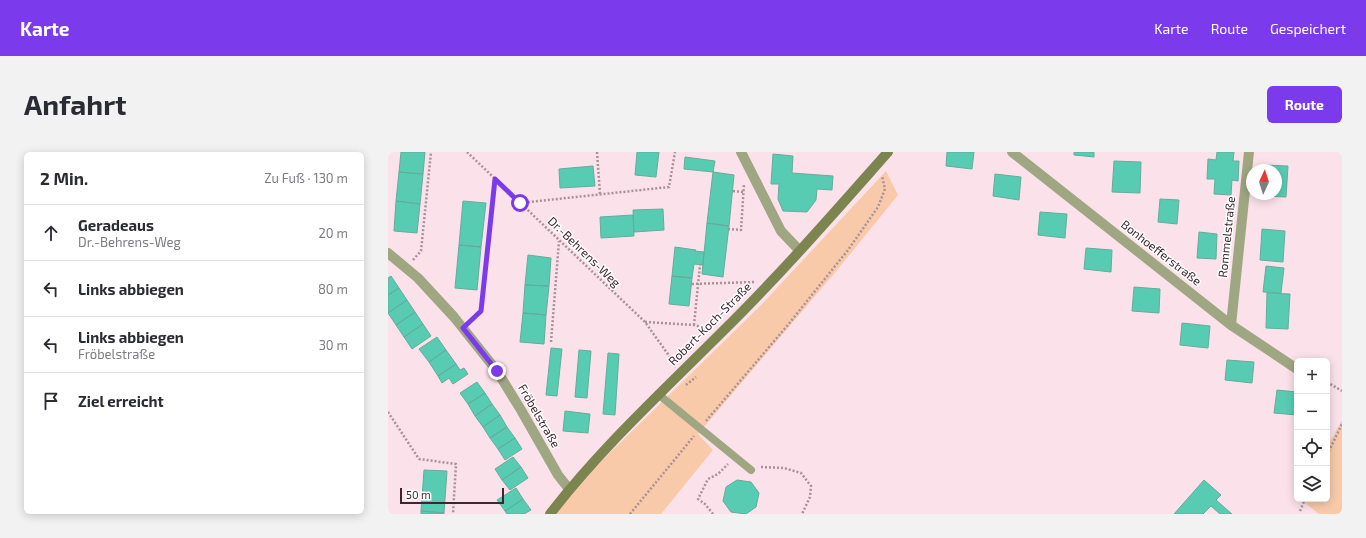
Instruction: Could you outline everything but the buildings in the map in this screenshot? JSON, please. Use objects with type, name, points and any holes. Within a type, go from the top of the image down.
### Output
[{"type":"street","points":[[741,152],[781,231],[799,250]]},
{"type":"street","name":"Robert-Koch-Straße","points":[[550,514],[569,489],[658,394],[723,331],[888,152]]},
{"type":"street","name":"Rommelstraße","points":[[1230,325],[1249,152]]},
{"type":"street","name":"Bonhoefferstraße","points":[[1019,154],[1230,325],[1294,368]]},
{"type":"street","name":"Fröbelstraße","points":[[388,253],[418,278],[463,328],[497,371],[558,475],[569,489]]},
{"type":"lane","points":[[658,394],[749,468]]},
{"type":"path","points":[[406,268],[421,251],[431,152]]},
{"type":"path","name":"Dr.-Behrens-Weg","points":[[467,152],[645,322],[681,371]]},
{"type":"path","points":[[597,152],[600,194]]},
{"type":"path","points":[[520,203],[669,187],[675,152]]},
{"type":"path","points":[[630,514],[787,326],[848,250],[878,207],[885,189],[882,172],[878,163]]},
{"type":"path","points":[[728,229],[741,230],[745,181],[753,177]]},
{"type":"path","points":[[463,328],[481,311],[495,179]]},
{"type":"path","points":[[732,191],[744,192]]},
{"type":"path","points":[[551,342],[559,240]]},
{"type":"path","points":[[694,325],[700,265]]},
{"type":"path","points":[[692,284],[770,281]]},
{"type":"path","points":[[645,322],[694,325],[723,331]]},
{"type":"path","points":[[1330,384],[1342,391]]},
{"type":"path","points":[[388,412],[419,459],[456,464],[454,514]]},
{"type":"path","points":[[1330,449],[1342,424]]},
{"type":"path","points":[[714,514],[698,499],[708,479],[718,474],[734,455]]},
{"type":"path","points":[[749,468],[784,468],[802,473],[811,486],[810,497],[802,514]]},
{"type":"path","points":[[1300,511],[1304,502]]},
{"type":"shaded area","points":[[886,171],[898,195],[838,269],[698,434],[713,450],[661,514],[556,514],[573,489],[762,304]]},
{"type":"shaded area","points":[[1342,420],[1342,514],[1319,514],[1304,502],[1330,502],[1330,442]]},
{"type":"route","points":[[497,371],[463,328],[481,311],[495,179],[520,203]]}]
